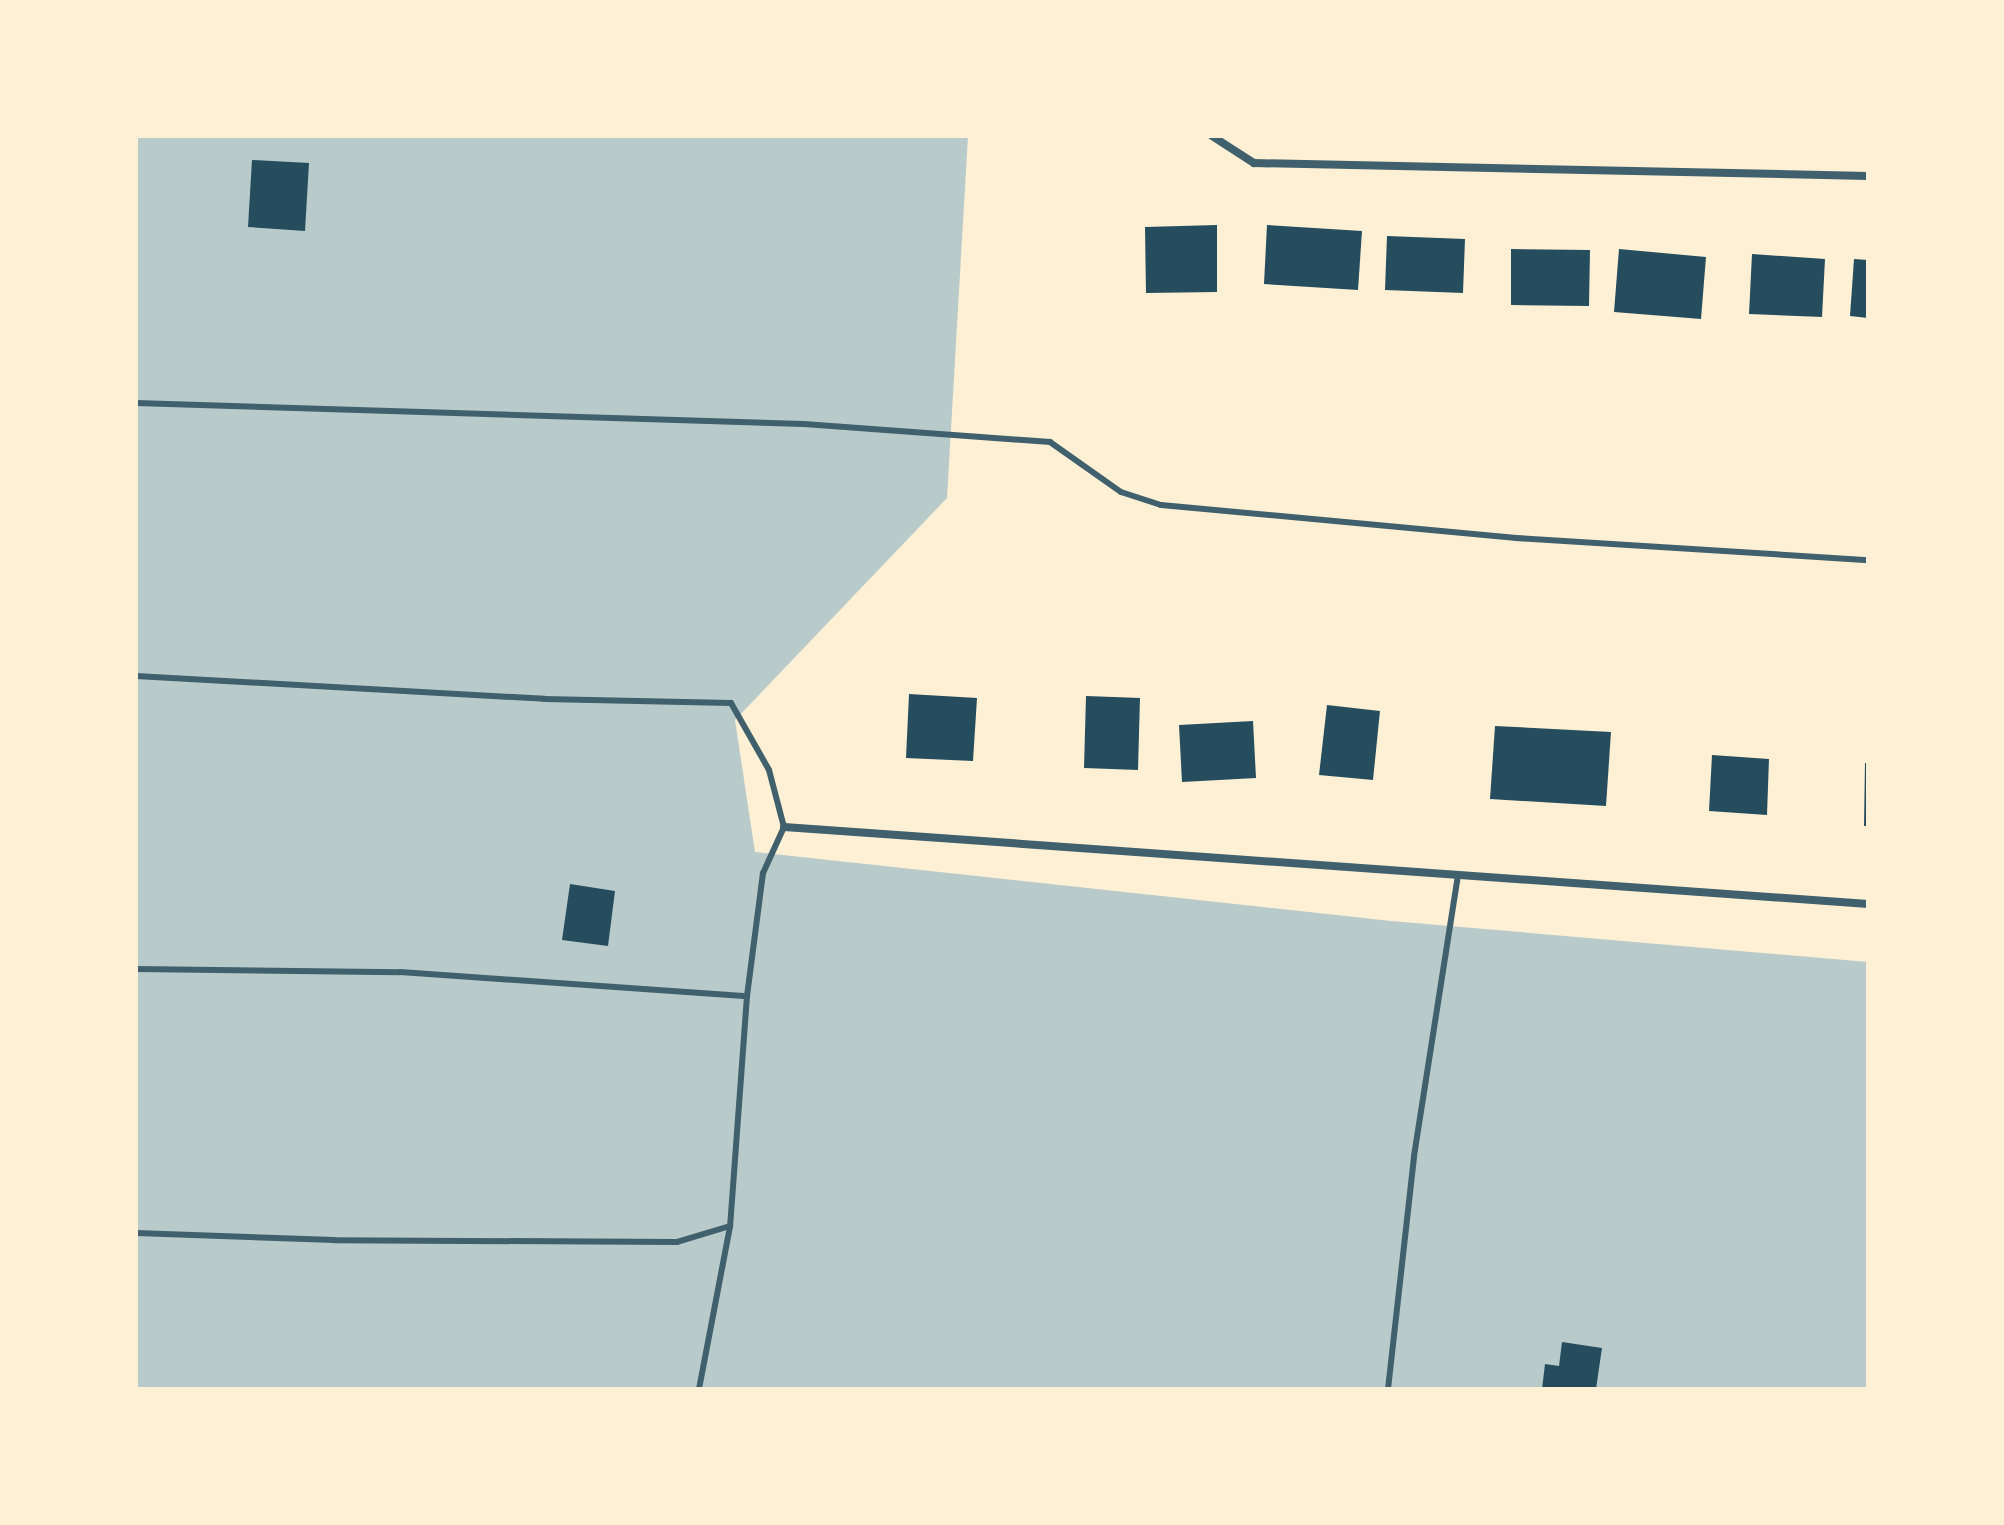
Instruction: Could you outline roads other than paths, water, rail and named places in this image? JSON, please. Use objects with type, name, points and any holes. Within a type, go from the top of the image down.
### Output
[{"type":"street","points":[[1212,136],[1254,163],[1868,176]]},
{"type":"street","points":[[784,827],[1868,904]]},
{"type":"lane","points":[[136,403],[804,424],[1050,442],[1121,492],[1161,505],[1516,538],[1868,560]]},
{"type":"lane","points":[[136,676],[544,699],[731,703],[769,770],[784,827],[763,873],[747,996],[730,1226],[699,1389]]},
{"type":"lane","points":[[1388,1389],[1414,1156],[1458,875]]},
{"type":"lane","points":[[136,969],[400,972],[747,996]]},
{"type":"lane","points":[[136,1233],[334,1240],[677,1242],[730,1226]]}]
